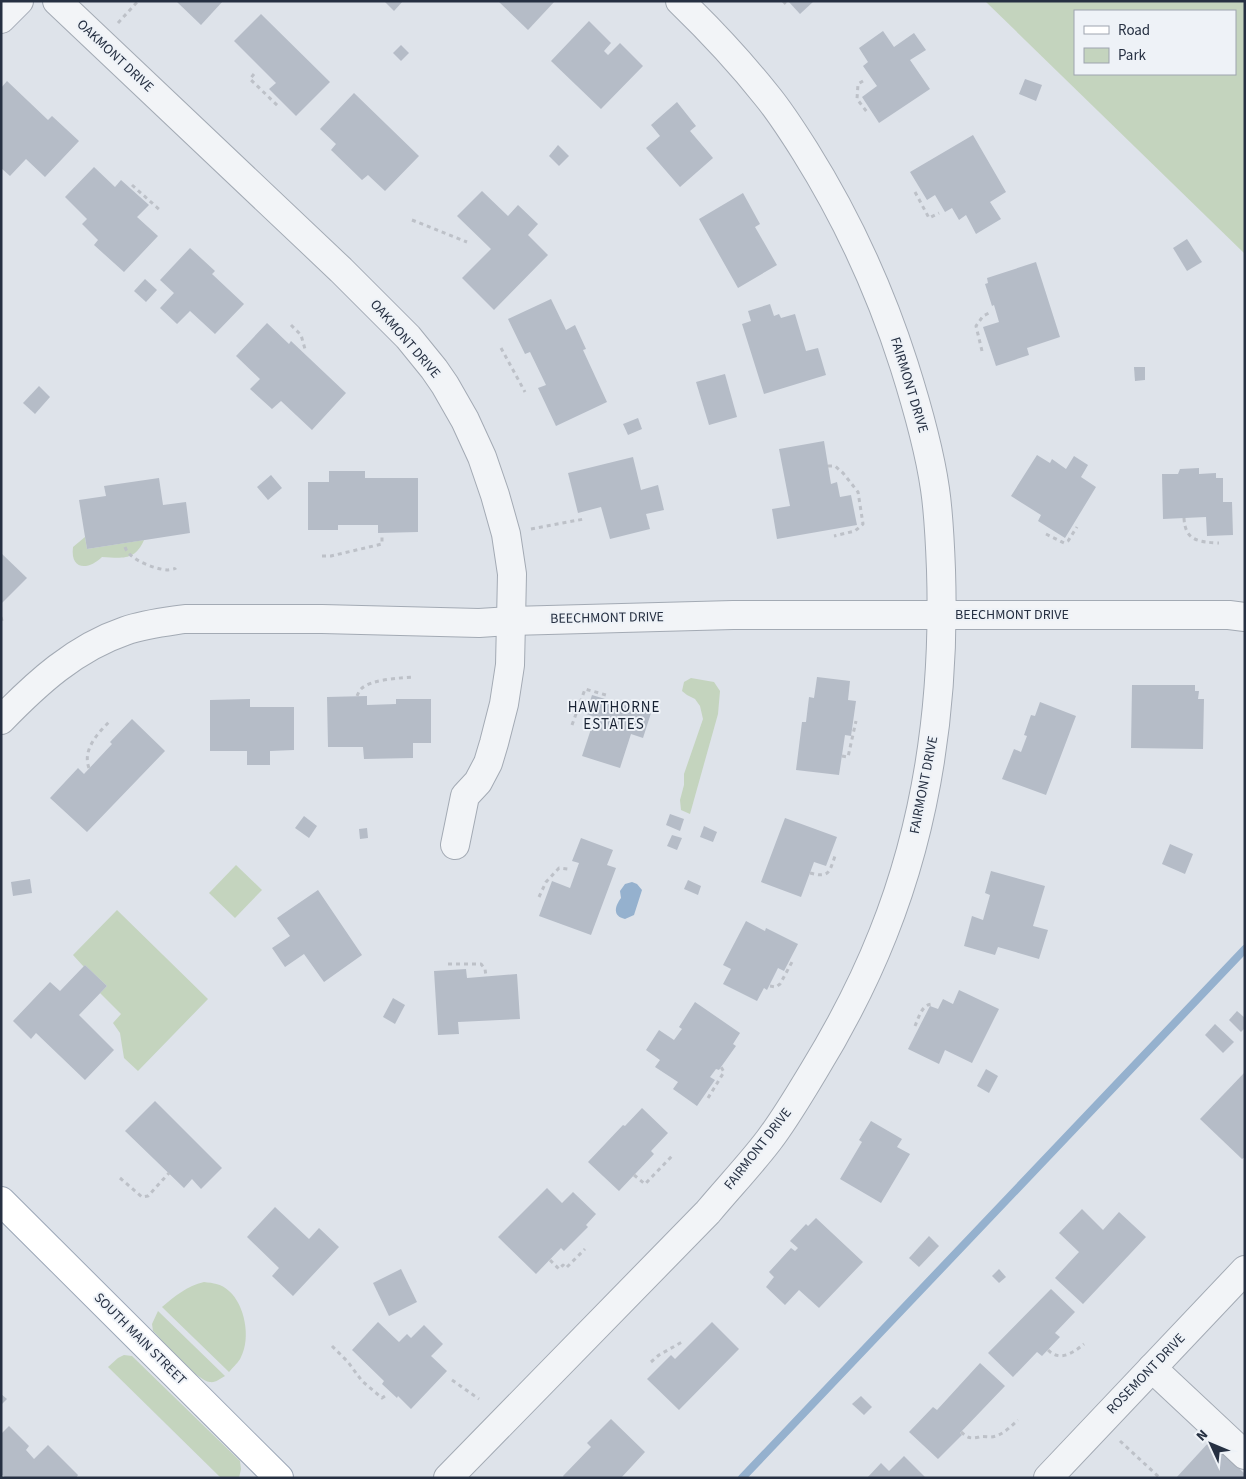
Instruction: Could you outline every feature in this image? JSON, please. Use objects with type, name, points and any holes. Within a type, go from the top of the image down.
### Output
[{"type":"main road","name":"SOUTH MAIN STREET","points":[[1,1201],[279,1478]]},
{"type":"street","points":[[1,20],[18,1]]},
{"type":"street","name":"OAKMONT DRIVE","points":[[57,1],[341,270],[434,368],[465,420],[482,457],[506,534],[512,574],[510,664],[504,704],[494,744],[488,763],[478,782],[466,796],[455,845]]},
{"type":"street","name":"FAIRMONT DRIVE","points":[[448,1478],[701,1219],[746,1168],[781,1122],[834,1038],[861,986],[884,932],[903,877],[919,820],[930,762],[938,704],[943,614],[939,528],[928,451],[912,388],[896,338],[850,230],[822,179],[791,129],[768,97],[730,52],[680,1]]},
{"type":"street","name":"BEECHMONT DRIVE","points":[[1,720],[24,696],[71,657],[107,638],[126,631],[165,621],[186,619],[322,618],[479,623],[733,615],[1222,615],[1245,617]]},
{"type":"street","name":"ROSEMONT DRIVE","points":[[1048,1478],[1245,1270]]},
{"type":"street","points":[[1152,1368],[1245,1455]]},
{"type":"path","points":[[783,1],[787,5]]},
{"type":"path","points":[[254,74],[250,79],[279,107]]},
{"type":"path","points":[[864,81],[858,84],[858,99],[867,112]]},
{"type":"path","points":[[132,185],[161,211]]},
{"type":"path","points":[[915,192],[929,218],[939,213]]},
{"type":"path","points":[[412,220],[467,242]]},
{"type":"path","points":[[982,351],[976,326],[983,316],[988,313]]},
{"type":"path","points":[[291,325],[301,335],[305,349]]},
{"type":"path","points":[[501,348],[526,392]]},
{"type":"path","points":[[828,466],[835,466],[858,492],[863,524],[855,531],[834,536]]},
{"type":"path","points":[[1184,518],[1184,527],[1194,539],[1219,543]]},
{"type":"path","points":[[506,534],[584,519]]},
{"type":"path","points":[[1046,534],[1064,544],[1077,528]]},
{"type":"path","points":[[322,556],[331,556],[382,544],[382,537]]},
{"type":"path","points":[[125,547],[126,551],[133,558],[168,570],[176,568]]},
{"type":"path","points":[[1,617],[1,622]]},
{"type":"path","points":[[357,696],[362,688],[374,683],[414,677]]},
{"type":"path","points":[[572,725],[584,689],[606,695]]},
{"type":"path","points":[[842,756],[848,757],[856,721]]},
{"type":"path","points":[[89,768],[92,743],[109,722]]},
{"type":"path","points":[[810,873],[822,876],[827,874],[835,856]]},
{"type":"path","points":[[539,897],[546,882],[558,868],[568,869]]},
{"type":"path","points":[[770,986],[776,987],[780,984],[792,962]]},
{"type":"path","points":[[448,964],[482,964],[486,976]]},
{"type":"path","points":[[914,1026],[924,1006],[930,1003],[934,1004]]},
{"type":"path","points":[[708,1098],[724,1072],[721,1067]]},
{"type":"path","points":[[634,1174],[645,1184],[672,1156]]},
{"type":"path","points":[[120,1178],[142,1197],[148,1196],[169,1174]]},
{"type":"path","points":[[550,1260],[559,1269],[563,1265],[566,1268],[585,1249]]},
{"type":"path","points":[[651,1362],[659,1355],[682,1342]]},
{"type":"path","points":[[1048,1350],[1057,1356],[1069,1355],[1084,1344]]},
{"type":"path","points":[[332,1346],[348,1362],[362,1381],[382,1398],[385,1396]]},
{"type":"path","points":[[452,1380],[479,1399]]},
{"type":"path","points":[[961,1432],[968,1438],[974,1439],[980,1436],[996,1436],[1018,1420]]},
{"type":"path","points":[[1101,1422],[1160,1478]]},
{"type":"green space","points":[[985,1],[1245,1],[1245,254]]},
{"type":"green space","points":[[85,537],[87,549],[144,540],[132,555],[122,558],[102,557],[92,564],[82,566],[74,561],[73,547]]},
{"type":"green space","points":[[691,678],[714,682],[720,691],[718,714],[690,814],[681,810],[680,800],[684,785],[684,774],[703,719],[700,706],[695,699],[682,691],[684,682]]},
{"type":"green space","points":[[236,865],[262,890],[235,918],[209,893]]},
{"type":"green space","points":[[117,910],[208,999],[138,1071],[124,1058],[120,1033],[113,1023],[121,1014],[100,993],[107,986],[73,955]]},
{"type":"green space","points":[[204,1282],[217,1284],[235,1297],[245,1322],[246,1341],[244,1349],[239,1361],[229,1372],[162,1307],[187,1289]]},
{"type":"green space","points":[[158,1311],[225,1376],[214,1382],[204,1380],[181,1360],[153,1331],[152,1324]]},
{"type":"green space","points":[[124,1355],[132,1356],[240,1461],[239,1478],[221,1478],[108,1367]]},
{"type":"water","points":[[632,882],[637,884],[642,890],[634,915],[625,919],[618,916],[616,907],[621,898],[620,891],[625,884]]},
{"type":"building","points":[[176,1],[223,1],[201,25]]},
{"type":"building","points":[[384,1],[403,1],[394,11]]},
{"type":"building","points":[[498,1],[555,1],[528,30]]},
{"type":"building","points":[[788,1],[814,1],[800,14]]},
{"type":"building","points":[[261,14],[330,82],[296,116],[269,89],[276,83],[234,41]]},
{"type":"building","points":[[589,21],[611,43],[604,51],[608,55],[620,43],[643,66],[601,109],[551,61]]},
{"type":"building","points":[[883,31],[894,47],[914,33],[926,50],[910,60],[930,89],[879,123],[862,97],[877,86],[863,66],[868,62],[859,48]]},
{"type":"building","points":[[401,45],[409,53],[401,61],[393,53]]},
{"type":"building","points":[[1025,79],[1042,85],[1036,101],[1019,94]]},
{"type":"building","points":[[7,81],[48,120],[52,116],[79,141],[45,177],[26,159],[10,176],[1,168],[1,88]]},
{"type":"building","points":[[354,93],[419,156],[385,191],[368,175],[362,180],[331,150],[336,144],[320,129]]},
{"type":"building","points":[[677,102],[696,126],[690,131],[713,158],[680,187],[646,148],[660,136],[651,125]]},
{"type":"building","points":[[973,135],[1006,192],[990,202],[1001,219],[976,234],[966,215],[959,220],[952,208],[945,212],[935,195],[927,200],[910,172]]},
{"type":"building","points":[[558,145],[569,156],[559,166],[549,156]]},
{"type":"building","points":[[94,167],[115,187],[121,180],[149,205],[137,217],[158,236],[124,272],[94,245],[98,240],[82,224],[87,219],[65,197]]},
{"type":"building","points":[[482,191],[508,216],[518,205],[538,224],[528,235],[548,255],[494,310],[462,278],[491,249],[457,216]]},
{"type":"building","points":[[743,193],[760,224],[755,227],[777,265],[738,288],[699,219]]},
{"type":"building","points":[[1187,239],[1202,262],[1187,271],[1173,248]]},
{"type":"building","points":[[190,248],[215,271],[212,274],[244,304],[215,334],[190,311],[177,324],[160,308],[174,293],[160,280]]},
{"type":"building","points":[[1036,262],[1060,337],[1027,348],[1029,355],[996,366],[983,327],[999,322],[985,284],[988,283],[987,278]]},
{"type":"building","points":[[145,279],[157,290],[146,302],[134,291]]},
{"type":"building","points":[[551,299],[566,330],[575,325],[586,349],[583,350],[607,402],[556,426],[538,388],[546,385],[530,352],[525,354],[508,319]]},
{"type":"building","points":[[770,304],[774,316],[779,314],[781,318],[795,314],[806,351],[818,348],[826,375],[764,394],[742,324],[751,321],[748,311]]},
{"type":"building","points":[[267,323],[289,344],[291,341],[346,393],[312,430],[281,401],[272,409],[250,389],[260,379],[236,356]]},
{"type":"building","points":[[1134,367],[1145,367],[1145,380],[1135,381]]},
{"type":"building","points":[[725,374],[737,417],[709,425],[696,382]]},
{"type":"building","points":[[39,386],[50,397],[35,414],[23,403]]},
{"type":"building","points":[[638,418],[642,429],[628,435],[623,424]]},
{"type":"building","points":[[824,441],[831,484],[837,482],[840,497],[851,495],[857,525],[777,539],[772,509],[790,506],[779,449]]},
{"type":"building","points":[[1037,455],[1050,463],[1052,459],[1066,469],[1074,456],[1088,465],[1081,477],[1096,487],[1065,538],[1038,521],[1041,515],[1011,496]]},
{"type":"building","points":[[633,457],[641,490],[658,485],[664,510],[646,514],[650,529],[610,539],[601,507],[578,513],[568,473]]},
{"type":"building","points":[[1199,468],[1199,474],[1216,473],[1216,478],[1223,478],[1223,502],[1232,502],[1233,535],[1207,536],[1206,517],[1163,519],[1162,474],[1178,474],[1180,469]]},
{"type":"building","points":[[329,471],[365,471],[365,478],[418,478],[418,532],[378,533],[378,525],[338,525],[338,530],[308,530],[308,482],[329,482]]},
{"type":"building","points":[[271,475],[282,488],[268,500],[257,487]]},
{"type":"building","points":[[159,478],[163,505],[186,502],[190,533],[87,549],[79,500],[106,496],[104,486]]},
{"type":"building","points":[[1,553],[27,578],[1,604]]},
{"type":"building","points":[[817,677],[850,681],[848,700],[856,701],[851,736],[845,735],[839,775],[796,770],[802,722],[806,722],[809,697],[814,698]]},
{"type":"building","points":[[1132,685],[1195,685],[1195,691],[1199,691],[1198,699],[1204,699],[1203,749],[1131,748]]},
{"type":"building","points":[[592,695],[651,713],[643,738],[631,734],[620,768],[582,756],[595,717],[586,714]]},
{"type":"building","points":[[367,696],[367,705],[396,704],[396,699],[431,699],[431,743],[413,743],[413,758],[364,759],[363,747],[328,747],[327,697]]},
{"type":"building","points":[[250,699],[250,707],[294,707],[294,750],[270,751],[270,765],[247,765],[247,751],[210,751],[210,700]]},
{"type":"building","points":[[1040,702],[1076,716],[1046,795],[1002,779],[1014,749],[1021,752],[1027,736],[1024,735],[1031,715],[1035,716]]},
{"type":"building","points":[[132,719],[165,751],[87,832],[50,798],[78,768],[84,774]]},
{"type":"building","points":[[670,814],[684,819],[680,831],[666,825]]},
{"type":"building","points":[[304,816],[317,826],[309,838],[295,828]]},
{"type":"building","points":[[785,818],[837,837],[826,866],[814,862],[801,897],[761,882]]},
{"type":"building","points":[[704,826],[717,832],[713,842],[700,837]]},
{"type":"building","points":[[367,828],[368,838],[360,839],[359,829]]},
{"type":"building","points":[[672,835],[682,838],[677,850],[667,846]]},
{"type":"building","points":[[581,838],[613,850],[607,865],[616,868],[591,935],[539,916],[552,881],[570,888],[579,863],[572,861]]},
{"type":"building","points":[[1170,844],[1193,854],[1185,874],[1162,864]]},
{"type":"building","points":[[991,871],[1045,886],[1033,926],[1048,930],[1039,959],[998,947],[995,955],[964,946],[972,916],[983,920],[990,895],[985,893]]},
{"type":"building","points":[[30,879],[32,893],[13,896],[11,882]]},
{"type":"building","points":[[688,880],[701,886],[698,895],[684,889]]},
{"type":"building","points":[[318,890],[362,955],[324,982],[304,954],[285,967],[272,948],[290,936],[277,918]]},
{"type":"building","points":[[746,921],[765,931],[766,928],[798,944],[784,971],[778,968],[767,990],[764,988],[757,1001],[723,984],[731,969],[723,965]]},
{"type":"building","points":[[85,965],[107,986],[79,1015],[114,1050],[85,1080],[36,1033],[31,1039],[13,1021],[50,982],[60,991]]},
{"type":"building","points":[[466,969],[467,978],[517,974],[520,1019],[458,1022],[459,1034],[438,1035],[434,971]]},
{"type":"building","points":[[959,990],[999,1009],[972,1063],[945,1050],[939,1064],[908,1049],[930,1006],[938,1009],[943,999],[953,1004]]},
{"type":"building","points":[[393,998],[405,1005],[395,1024],[383,1017]]},
{"type":"building","points":[[695,1002],[740,1033],[733,1044],[736,1046],[719,1070],[716,1069],[710,1077],[715,1080],[697,1106],[673,1089],[678,1082],[655,1067],[660,1060],[646,1050],[659,1030],[674,1040],[682,1029],[679,1027]]},
{"type":"building","points":[[1237,1011],[1245,1018],[1245,1028],[1241,1032],[1229,1020]]},
{"type":"building","points":[[1215,1024],[1234,1042],[1223,1053],[1205,1035]]},
{"type":"building","points":[[986,1069],[998,1076],[989,1093],[977,1086]]},
{"type":"building","points":[[1245,1072],[1245,1157],[1242,1159],[1200,1119]]},
{"type":"building","points":[[155,1101],[222,1168],[201,1189],[192,1179],[184,1188],[125,1131]]},
{"type":"building","points":[[642,1108],[668,1133],[651,1151],[654,1154],[619,1191],[588,1162]]},
{"type":"building","points":[[871,1121],[902,1139],[897,1147],[910,1154],[881,1203],[840,1179],[862,1142],[859,1140]]},
{"type":"building","points":[[547,1188],[562,1203],[573,1192],[596,1214],[586,1225],[588,1227],[564,1251],[561,1248],[536,1274],[498,1237]]},
{"type":"building","points":[[275,1207],[309,1239],[319,1228],[339,1247],[293,1296],[272,1276],[279,1268],[247,1237]]},
{"type":"building","points":[[1082,1209],[1103,1230],[1119,1212],[1146,1237],[1083,1304],[1055,1278],[1079,1252],[1059,1233]]},
{"type":"building","points":[[816,1218],[863,1262],[819,1308],[799,1290],[785,1305],[766,1287],[774,1277],[769,1272],[791,1248],[795,1251],[798,1248],[790,1241],[806,1224],[808,1226]]},
{"type":"building","points":[[929,1236],[939,1246],[919,1267],[909,1258]]},
{"type":"building","points":[[401,1269],[417,1302],[389,1316],[373,1283]]},
{"type":"building","points":[[999,1269],[1006,1277],[999,1283],[992,1276]]},
{"type":"building","points":[[1051,1289],[1075,1312],[1055,1333],[1060,1337],[1042,1356],[1037,1352],[1013,1377],[988,1353]]},
{"type":"building","points":[[378,1322],[399,1342],[407,1334],[411,1338],[424,1325],[443,1344],[431,1356],[447,1371],[411,1409],[382,1384],[384,1381],[352,1350]]},
{"type":"building","points":[[712,1322],[739,1349],[679,1410],[647,1379],[671,1355],[675,1359]]},
{"type":"building","points":[[980,1363],[1005,1386],[938,1459],[909,1432],[933,1407],[937,1410]]},
{"type":"building","points":[[1,1394],[7,1399],[1,1405]]},
{"type":"building","points":[[861,1396],[872,1407],[864,1415],[852,1404]]},
{"type":"building","points":[[611,1419],[645,1452],[621,1478],[564,1478],[563,1476],[591,1447],[587,1443]]},
{"type":"building","points":[[9,1426],[29,1446],[26,1450],[34,1459],[48,1445],[78,1475],[76,1478],[6,1478],[1,1474],[1,1434]]},
{"type":"building","points":[[1210,1441],[1245,1474],[1245,1478],[1176,1478]]},
{"type":"building","points":[[904,1456],[926,1478],[867,1478],[881,1463],[889,1471]]},
{"type":"waterway","points":[[742,1478],[1245,949]]},
{"type":"district","name":"HAWTHORNE ESTATES","points":[[614,716]]}]
